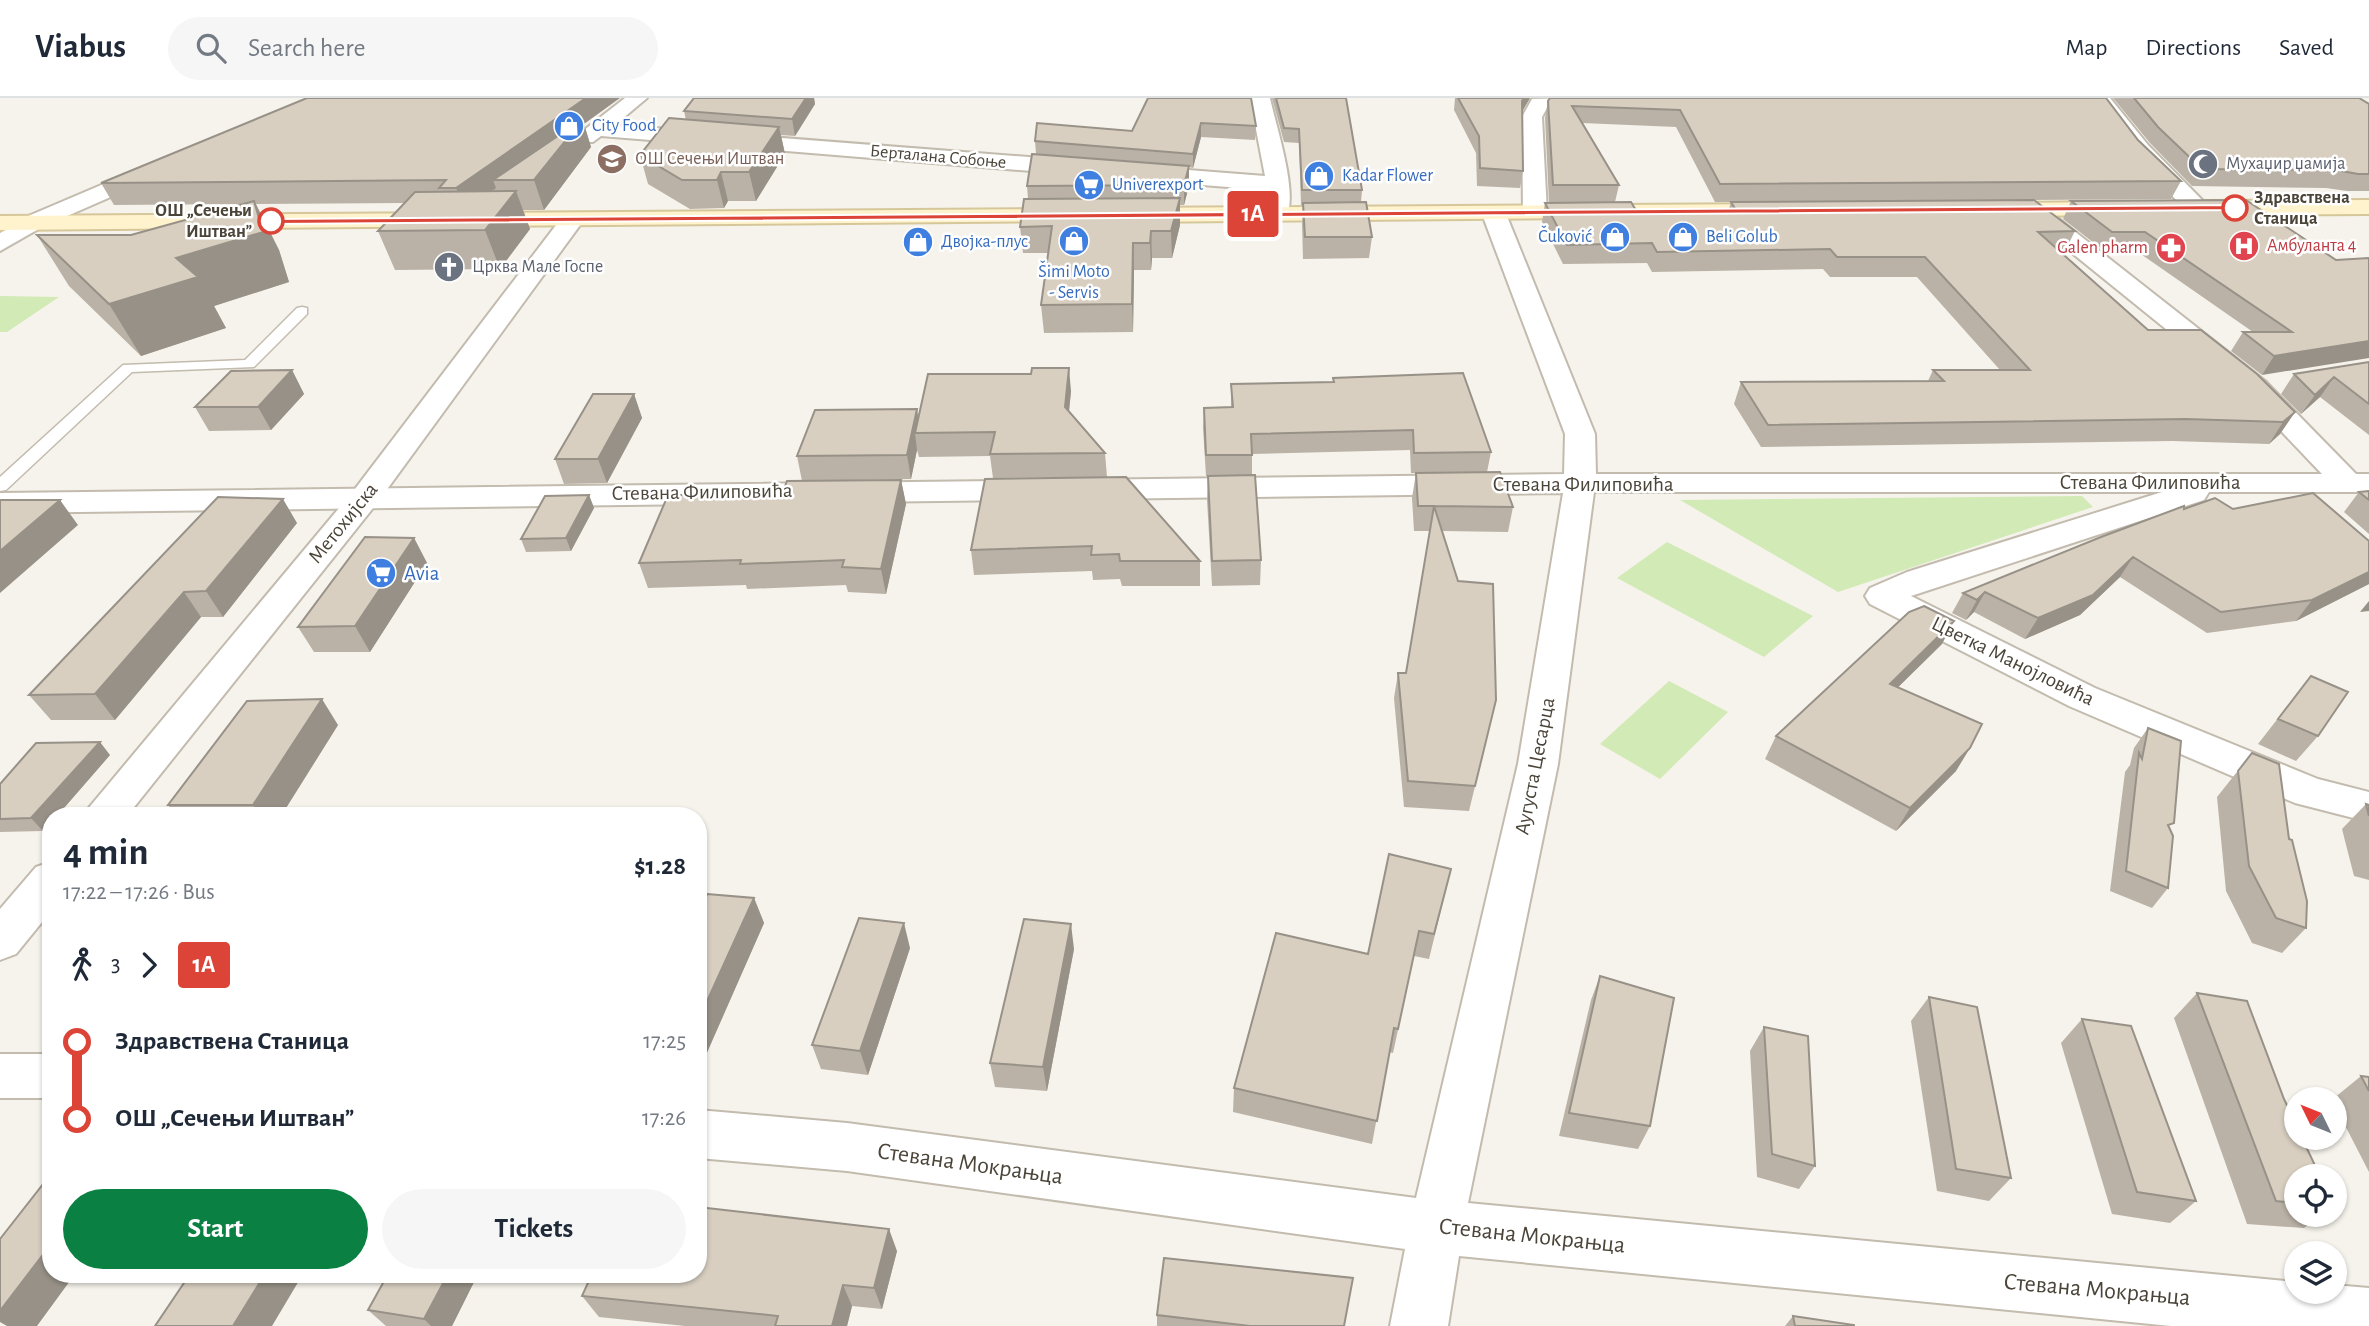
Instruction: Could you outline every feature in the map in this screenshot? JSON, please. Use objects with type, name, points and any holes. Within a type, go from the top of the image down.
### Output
[{"type":"main road","points":[[2169,208],[2369,207]]},
{"type":"main road","points":[[1978,210],[2142,209]]},
{"type":"main road","points":[[0,223],[1798,211]]},
{"type":"street","points":[[565,153],[637,98]]},
{"type":"street","points":[[1260,98],[1278,184],[1278,214]]},
{"type":"street","points":[[1535,213],[1532,117],[1539,103],[1572,98]]},
{"type":"street","points":[[2090,98],[2100,98],[2140,150],[2197,208]]},
{"type":"street","name":"Берталана Собоње","points":[[597,130],[1278,184]]},
{"type":"street","points":[[0,244],[34,222],[173,162]]},
{"type":"street","points":[[471,220],[502,198]]},
{"type":"street","points":[[2033,210],[2255,387],[2358,482]]},
{"type":"street","name":"Аугуста Цесарца","points":[[1419,1326],[1436,1227],[1538,764],[1580,483],[1580,434],[1493,214]]},
{"type":"street","name":"Метохијска","points":[[110,807],[366,496],[571,221]]},
{"type":"street","points":[[2255,387],[2293,381]]},
{"type":"street","name":"Цветка Манојловића","points":[[2230,481],[1919,580],[1882,596],[2082,697],[2309,792],[2369,807]]},
{"type":"street","points":[[2285,481],[2321,513]]},
{"type":"street","name":"Стевана Филиповића","points":[[0,503],[366,496],[1580,483],[2358,482]]},
{"type":"street","points":[[0,941],[42,890]]},
{"type":"street","points":[[0,1076],[42,1076]]},
{"type":"street","name":"Стевана Мокрањца","points":[[707,1134],[847,1147],[1436,1227],[2369,1317]]},
{"type":"lane","points":[[0,486],[128,368],[249,364],[302,311]]},
{"type":"green space","points":[[0,296],[59,297],[7,332],[0,332]]},
{"type":"green space","points":[[2082,496],[2093,507],[1838,592],[1680,500]]},
{"type":"green space","points":[[1667,542],[1813,616],[1764,657],[1617,578]]},
{"type":"green space","points":[[1669,681],[1728,712],[1660,779],[1600,744]]},
{"type":"building","points":[[307,98],[586,98],[456,188],[439,188],[446,180],[101,183]]},
{"type":"building","points":[[694,98],[806,98],[792,119],[684,111]]},
{"type":"building","points":[[1148,98],[1251,98],[1256,126],[1201,123],[1193,154],[1035,141],[1037,123],[1132,131]]},
{"type":"building","points":[[1276,98],[1346,98],[1362,190],[1302,190],[1299,129],[1284,128]]},
{"type":"building","points":[[1458,98],[1524,98],[1523,171],[1480,168],[1479,136]]},
{"type":"building","points":[[1550,98],[2106,98],[2138,140],[2181,181],[1720,184],[1680,110],[1572,106],[1619,185],[1553,185],[1548,101]]},
{"type":"building","points":[[2134,98],[2359,98],[2369,104],[2369,174],[2336,170],[2202,169],[2158,127]]},
{"type":"building","points":[[669,118],[779,127],[749,172],[721,172],[717,180],[682,180],[640,155]]},
{"type":"building","points":[[583,119],[534,180],[493,180]]},
{"type":"building","points":[[1032,154],[1189,166],[1184,185],[1027,186]]},
{"type":"building","points":[[516,191],[485,230],[378,231],[415,192]]},
{"type":"building","points":[[1180,198],[1171,231],[1151,231],[1150,243],[1133,243],[1132,304],[1041,305],[1052,226],[1020,227],[1024,199]]},
{"type":"building","points":[[2034,200],[2075,231],[2038,232],[2148,330],[2201,330],[2257,374],[2295,412],[2283,422],[2185,419],[1768,425],[1741,382],[1944,381],[1933,370],[2030,370],[1925,257],[1837,257],[1830,249],[1657,252],[1652,243],[1567,245],[1545,203],[1631,202],[1637,212],[1737,212],[1731,202]]},
{"type":"building","points":[[2246,200],[2336,260],[2369,258],[2369,341],[2274,356],[2243,332],[2292,332],[2145,232],[2112,232],[2071,201]]},
{"type":"building","points":[[254,201],[263,232],[176,258],[198,277],[109,304],[37,235],[131,235]]},
{"type":"building","points":[[1366,202],[1372,237],[1305,237],[1303,203]]},
{"type":"building","points":[[2369,362],[2369,404],[2334,377],[2315,395],[2294,374]]},
{"type":"building","points":[[1032,368],[1069,368],[1065,407],[1105,453],[990,454],[995,432],[915,433],[928,374],[1031,374]]},
{"type":"building","points":[[292,370],[258,407],[195,407],[231,371]]},
{"type":"building","points":[[1463,373],[1491,452],[1414,453],[1413,430],[1251,434],[1252,455],[1206,455],[1204,408],[1233,407],[1231,384],[1334,382],[1333,378]]},
{"type":"building","points":[[593,394],[634,394],[598,459],[555,459]]},
{"type":"building","points":[[917,409],[907,455],[797,456],[815,410]]},
{"type":"building","points":[[1500,472],[1513,507],[1418,506],[1416,473]]},
{"type":"building","points":[[1255,475],[1261,560],[1212,561],[1208,476]]},
{"type":"building","points":[[1126,477],[1200,561],[1120,561],[1119,554],[1091,555],[1092,546],[971,550],[985,479]]},
{"type":"building","points":[[901,480],[881,569],[842,567],[844,560],[740,564],[741,560],[639,563],[668,495],[782,494],[787,481]]},
{"type":"building","points":[[2369,491],[2369,500],[2359,492]]},
{"type":"building","points":[[2313,493],[2369,541],[2369,572],[2312,600],[2221,612],[2133,557],[2093,595],[2038,618],[1985,592],[1977,600],[1963,593],[2184,506],[2184,509],[2215,498],[2233,509]]},
{"type":"building","points":[[589,495],[566,538],[521,539],[545,496]]},
{"type":"building","points":[[218,497],[283,499],[206,591],[184,592],[95,694],[29,695]]},
{"type":"building","points":[[0,500],[60,500],[0,551]]},
{"type":"building","points":[[1434,506],[1458,581],[1493,584],[1496,700],[1475,786],[1408,781],[1398,673],[1406,673]]},
{"type":"building","points":[[365,537],[414,538],[355,626],[298,627]]},
{"type":"building","points":[[1924,606],[1954,621],[1890,684],[1982,724],[1970,748],[1910,808],[1776,736],[1909,612]]},
{"type":"building","points":[[2311,676],[2348,692],[2318,736],[2278,719]]},
{"type":"building","points":[[322,699],[253,805],[168,805],[247,701]]},
{"type":"building","points":[[2148,728],[2181,741],[2174,823],[2168,825],[2173,836],[2168,888],[2126,871],[2139,753],[2142,759]]},
{"type":"building","points":[[100,742],[31,818],[0,819],[0,784],[36,743]]},
{"type":"building","points":[[2252,753],[2279,764],[2289,839],[2292,840],[2307,901],[2306,928],[2276,918],[2249,866],[2238,771]]},
{"type":"building","points":[[1389,854],[1451,869],[1434,934],[1419,931],[1398,1029],[1394,1028],[1377,1121],[1234,1088],[1276,933],[1368,954]]},
{"type":"building","points":[[707,894],[754,898],[707,1001]]},
{"type":"building","points":[[859,918],[904,923],[860,1051],[812,1045]]},
{"type":"building","points":[[1024,919],[1071,924],[1043,1067],[990,1063]]},
{"type":"building","points":[[1600,976],[1674,998],[1650,1126],[1569,1113]]},
{"type":"building","points":[[2197,993],[2247,1001],[2284,1099],[2284,1150],[2308,1150],[2314,1164],[2284,1164],[2284,1202],[2276,1201]]},
{"type":"building","points":[[1929,997],[1977,1007],[2011,1178],[1956,1169]]},
{"type":"building","points":[[2082,1019],[2131,1026],[2196,1201],[2137,1192]]},
{"type":"building","points":[[1764,1027],[1808,1036],[1815,1166],[1772,1154]]},
{"type":"building","points":[[2361,1076],[2369,1077],[2369,1091]]},
{"type":"building","points":[[42,1185],[42,1256],[0,1311],[0,1239]]},
{"type":"building","points":[[707,1208],[889,1229],[874,1288],[843,1285],[832,1326],[775,1326],[778,1316],[582,1296],[588,1283],[707,1283]]},
{"type":"building","points":[[1164,1258],[1353,1278],[1344,1326],[1250,1326],[1157,1315]]},
{"type":"building","points":[[184,1283],[259,1283],[233,1326],[155,1326]]},
{"type":"building","points":[[383,1283],[443,1283],[424,1319],[368,1310]]},
{"type":"building","points":[[1793,1316],[1854,1325],[1854,1326],[1795,1326]]},
{"type":"bus line","name":"1A","points":[[271,221],[2235,208]]},
{"type":"place","name":"City Food","points":[[569,126]]},
{"type":"place","name":"ОШ Сечењи Иштван","points":[[612,159]]},
{"type":"place","name":"Мухаџир џамија","points":[[2203,164]]},
{"type":"place","name":"Kadar Flower","points":[[1319,176]]},
{"type":"place","name":"Univerexport","points":[[1089,185]]},
{"type":"place","name":"Здравствена Станица","points":[[2235,208]]},
{"type":"place","name":"ОШ „Сечењи Иштван”","points":[[271,221]]},
{"type":"place","name":"Čuković","points":[[1615,237]]},
{"type":"place","name":"Beli Golub","points":[[1683,237]]},
{"type":"place","name":"Šimi Moto - Servis","points":[[1074,241]]},
{"type":"place","name":"Двојка-плус","points":[[918,242]]},
{"type":"place","name":"Амбуланта 4","points":[[2244,246]]},
{"type":"place","name":"Galen pharm","points":[[2171,248]]},
{"type":"place","name":"Црква Мале Госпе","points":[[449,267]]},
{"type":"place","name":"Avia","points":[[381,573]]}]
